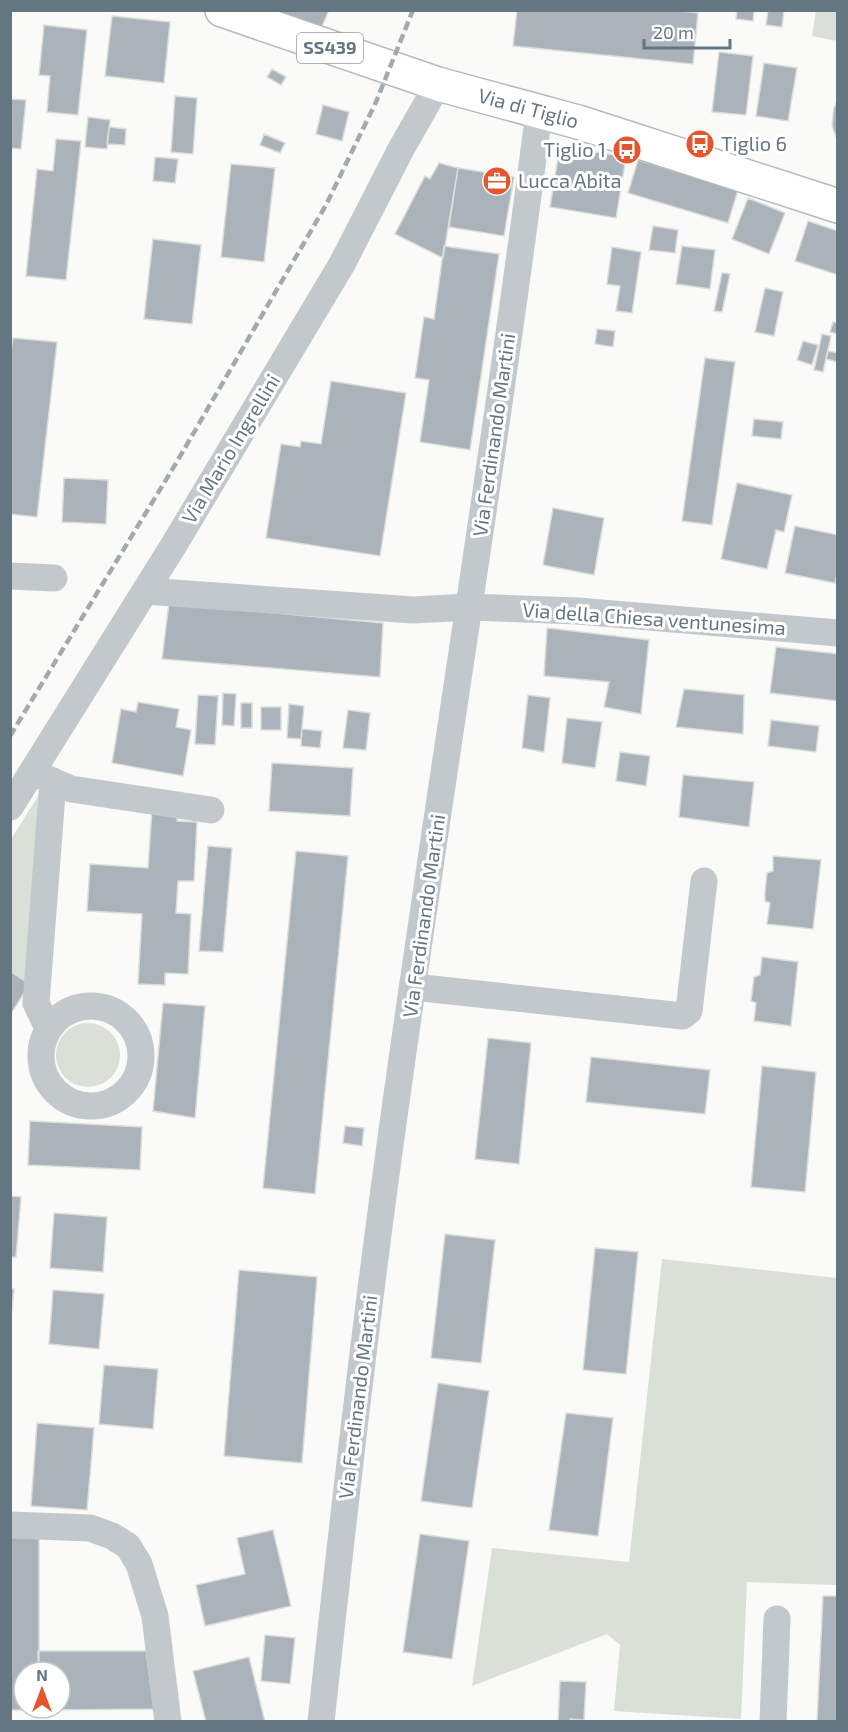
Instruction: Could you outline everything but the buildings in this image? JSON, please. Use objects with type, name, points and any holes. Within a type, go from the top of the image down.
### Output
[{"type":"main road","name":"Via di Tiglio","points":[[231,12],[438,84],[578,122],[837,206]]},
{"type":"street","name":"Via Mario Ingrellini","points":[[10,807],[43,776],[145,591],[342,264],[401,149],[438,84]]},
{"type":"street","name":"Via Ferdinando Martini","points":[[321,1722],[345,1499],[391,1140],[470,607],[539,112]]},
{"type":"street","points":[[10,576],[54,578]]},
{"type":"street","name":"Via della Chiesa ventunesima","points":[[145,591],[413,610],[470,607],[578,611],[837,633]]},
{"type":"street","points":[[55,1021],[46,1024],[36,1003],[43,776],[70,789],[211,810]]},
{"type":"street","points":[[413,987],[683,1016],[689,1011],[704,881]]},
{"type":"street","points":[[10,1525],[90,1528],[112,1536],[129,1546],[139,1564],[155,1616],[168,1722]]},
{"type":"street","points":[[773,1722],[777,1619]]},
{"type":"shaded area","points":[[816,10],[837,11],[837,41],[812,36]]},
{"type":"shaded area","points":[[40,793],[30,984],[11,971],[10,841]]},
{"type":"shaded area","points":[[88,1023],[106,1028],[111,1032],[115,1037],[120,1055],[115,1073],[111,1078],[106,1082],[88,1087],[70,1082],[65,1078],[61,1073],[56,1055],[61,1037],[65,1032],[70,1028]]},
{"type":"shaded area","points":[[662,1259],[837,1278],[837,1585],[747,1582],[741,1719],[614,1711],[620,1645],[607,1634],[472,1686],[492,1548],[629,1562]]},
{"type":"railway","points":[[10,736],[175,465],[326,205],[376,102],[413,10]]},
{"type":"place","name":"Tiglio 6","points":[[700,144]]},
{"type":"place","name":"Tiglio 1","points":[[627,150]]},
{"type":"place","name":"Lucca Abita","points":[[497,181]]}]
